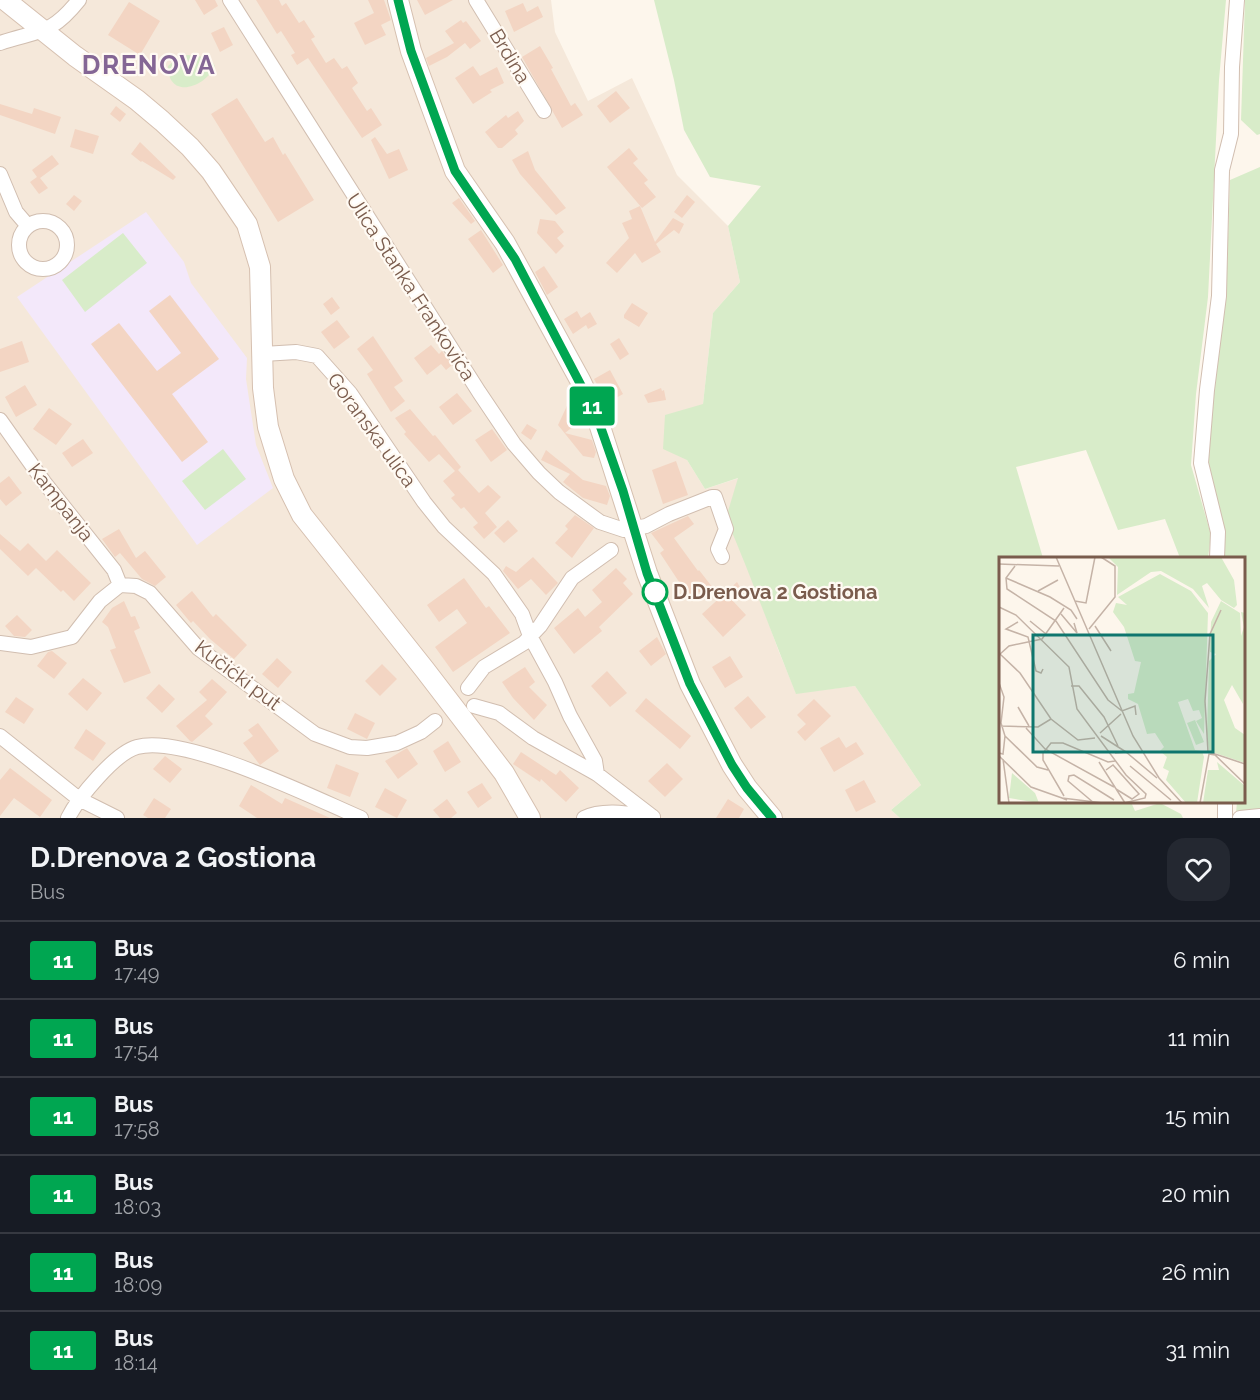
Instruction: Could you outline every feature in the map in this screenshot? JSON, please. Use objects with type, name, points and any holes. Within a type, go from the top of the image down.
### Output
[{"type":"street","points":[[5,0],[162,121],[211,171],[247,224],[260,267],[263,388],[268,428],[284,478],[302,515],[504,773],[530,818]]},
{"type":"street","points":[[0,43],[44,32],[64,18],[79,0]]},
{"type":"street","name":"Ulica Stanka Frankovića","points":[[230,0],[408,283],[514,444],[545,479],[592,517],[614,528],[633,530]]},
{"type":"street","points":[[398,0],[411,51],[455,171],[506,243],[580,380],[596,414],[623,491],[633,530],[690,684],[732,765],[747,788],[772,818]]},
{"type":"street","name":"Brdina","points":[[476,0],[544,111]]},
{"type":"street","points":[[1217,557],[1218,532],[1201,463],[1207,390],[1219,297],[1222,171],[1231,134],[1232,67],[1237,0]]},
{"type":"street","points":[[0,174],[16,212],[28,226]]},
{"type":"street","name":"Goranska ulica","points":[[263,354],[296,352],[317,356],[350,393],[438,519],[494,574],[522,614],[530,636],[555,682],[580,737],[595,760],[597,774]]},
{"type":"street","name":"Kampanja","points":[[0,420],[44,482],[114,570],[120,585]]},
{"type":"street","points":[[633,530],[715,497],[726,529],[718,549],[722,557]]},
{"type":"street","points":[[468,688],[484,667],[530,636],[540,626],[572,578],[611,550]]},
{"type":"street","points":[[0,643],[30,647],[72,637],[100,601],[120,585]]},
{"type":"street","name":"Kučićki put","points":[[120,585],[136,586],[150,593],[198,648],[315,734],[350,747],[368,748],[397,743],[421,732],[435,721]]},
{"type":"street","points":[[474,706],[495,711],[533,738],[597,774],[654,818]]},
{"type":"street","points":[[0,736],[79,799],[117,818]]},
{"type":"street","points":[[68,818],[79,799],[120,756],[129,750],[151,745],[164,745],[208,756],[361,818]]},
{"type":"street","points":[[584,818],[596,814],[616,813],[654,818]]},
{"type":"street","points":[[1240,818],[1260,816]]},
{"type":"shaded area","points":[[0,0],[551,0],[555,32],[588,101],[632,78],[677,175],[728,226],[740,282],[713,313],[703,404],[687,460],[705,489],[739,478],[753,581],[796,693],[855,686],[921,785],[891,810],[900,818],[0,818]]},
{"type":"shaded area","points":[[146,212],[184,262],[191,283],[247,358],[246,379],[256,445],[273,488],[197,545],[17,297]]},
{"type":"green space","points":[[654,0],[1226,0],[1219,80],[1208,297],[1196,394],[1191,465],[1211,535],[1208,557],[1180,557],[1165,519],[1118,530],[1086,450],[1016,467],[1043,557],[999,557],[999,803],[1131,803],[1135,811],[1160,803],[1181,814],[1183,818],[900,818],[891,810],[921,785],[855,686],[796,694],[726,518],[738,478],[705,489],[687,460],[663,449],[665,415],[703,404],[713,313],[740,282],[728,226],[761,186],[710,177],[684,130]]},
{"type":"green space","points":[[1245,0],[1260,0],[1260,134],[1257,135],[1241,120]]},
{"type":"green space","points":[[188,55],[207,58],[215,66],[210,74],[196,85],[180,87],[170,77],[168,66],[179,57]]},
{"type":"green space","points":[[1260,167],[1260,809],[1236,813],[1237,803],[1245,803],[1245,557],[1221,557],[1223,533],[1208,461],[1214,386],[1226,297],[1230,180]]},
{"type":"green space","points":[[123,233],[147,263],[85,312],[62,280]]},
{"type":"green space","points":[[223,449],[246,479],[205,510],[182,481]]},
{"type":"building","points":[[195,0],[215,0],[218,6],[204,15]]},
{"type":"building","points":[[256,0],[279,0],[282,6],[286,3],[299,23],[304,20],[315,37],[311,39],[326,63],[334,58],[342,69],[347,66],[358,83],[352,88],[367,111],[371,108],[382,125],[362,138],[308,58],[297,65],[291,55],[295,53],[281,31],[277,34]]},
{"type":"building","points":[[368,0],[384,0],[391,20],[381,25],[386,35],[365,45],[354,23],[374,13]]},
{"type":"building","points":[[417,0],[453,0],[425,15]]},
{"type":"building","points":[[129,2],[160,21],[140,55],[108,35]]},
{"type":"building","points":[[523,3],[527,12],[538,6],[543,17],[514,32],[505,11]]},
{"type":"building","points":[[461,20],[463,23],[466,21],[481,41],[470,49],[465,43],[447,57],[429,66],[426,58],[454,43],[445,31]]},
{"type":"building","points":[[224,27],[233,45],[220,52],[211,33]]},
{"type":"building","points":[[540,46],[571,106],[575,103],[583,115],[562,128],[522,57]]},
{"type":"building","points":[[473,66],[480,76],[497,67],[504,83],[490,90],[492,92],[473,104],[455,78]]},
{"type":"building","points":[[616,91],[630,108],[610,123],[597,106]]},
{"type":"building","points":[[237,98],[265,142],[273,137],[314,200],[278,222],[211,114]]},
{"type":"building","points":[[0,104],[32,114],[34,108],[61,117],[55,134],[0,115]]},
{"type":"building","points":[[116,106],[126,114],[120,122],[110,114]]},
{"type":"building","points":[[518,111],[524,121],[515,130],[518,134],[502,148],[498,148],[485,132],[506,115],[508,118]]},
{"type":"building","points":[[75,129],[99,136],[93,154],[70,147]]},
{"type":"building","points":[[375,137],[387,154],[399,149],[408,170],[389,179],[371,140]]},
{"type":"building","points":[[140,142],[176,177],[173,180],[131,154]]},
{"type":"building","points":[[629,148],[638,159],[633,163],[648,180],[644,183],[656,197],[642,208],[607,167]]},
{"type":"building","points":[[528,151],[535,170],[566,208],[556,215],[520,174],[512,160]]},
{"type":"building","points":[[52,155],[59,164],[40,178],[48,188],[39,194],[30,182],[37,177],[32,170]]},
{"type":"building","points":[[74,195],[82,201],[74,211],[66,204]]},
{"type":"building","points":[[687,195],[695,202],[682,218],[674,212]]},
{"type":"building","points":[[459,198],[475,221],[471,224],[452,203]]},
{"type":"building","points":[[640,206],[655,242],[673,218],[684,224],[679,234],[674,230],[656,244],[661,252],[642,263],[635,253],[617,273],[606,263],[629,238],[622,223],[632,219],[629,211]]},
{"type":"building","points":[[540,219],[555,221],[564,232],[557,238],[564,246],[556,254],[537,233]]},
{"type":"building","points":[[481,230],[503,265],[493,273],[468,239]]},
{"type":"building","points":[[544,266],[558,287],[547,295],[535,272]]},
{"type":"building","points":[[170,295],[219,359],[172,394],[208,442],[182,462],[91,344],[119,323],[157,371],[181,353],[149,311]]},
{"type":"building","points":[[332,297],[340,308],[331,315],[323,304]]},
{"type":"building","points":[[632,303],[648,313],[639,327],[624,318]]},
{"type":"building","points":[[577,311],[581,318],[590,312],[597,324],[588,329],[586,325],[573,334],[564,319]]},
{"type":"building","points":[[337,320],[350,337],[334,349],[321,332]]},
{"type":"building","points":[[373,336],[403,381],[394,387],[405,401],[391,412],[367,374],[373,370],[357,349]]},
{"type":"building","points":[[619,338],[629,354],[620,360],[610,344]]},
{"type":"building","points":[[22,341],[29,362],[0,372],[0,349]]},
{"type":"building","points":[[431,345],[439,354],[442,351],[452,365],[446,370],[441,364],[427,375],[414,358]]},
{"type":"building","points":[[610,370],[623,394],[607,403],[594,379]]},
{"type":"building","points":[[25,385],[37,405],[16,417],[5,397]]},
{"type":"building","points":[[661,388],[662,391],[664,390],[666,400],[648,403],[644,395]]},
{"type":"building","points":[[457,393],[472,411],[453,425],[439,407]]},
{"type":"building","points":[[573,393],[578,404],[571,409],[580,421],[565,433],[592,440],[596,452],[594,458],[583,456],[558,425]]},
{"type":"building","points":[[49,408],[72,424],[56,445],[33,429]]},
{"type":"building","points":[[410,409],[433,436],[435,435],[461,467],[458,470],[479,493],[488,485],[501,497],[485,513],[497,527],[484,539],[473,527],[478,523],[464,507],[461,509],[451,498],[455,495],[443,481],[455,471],[439,454],[429,462],[404,434],[406,432],[395,418]]},
{"type":"building","points":[[527,424],[537,430],[531,440],[521,433]]},
{"type":"building","points":[[492,429],[507,450],[491,462],[475,440]]},
{"type":"building","points":[[83,439],[93,453],[72,467],[62,453]]},
{"type":"building","points":[[546,450],[583,480],[606,486],[610,496],[607,505],[583,498],[563,482],[570,474],[541,460]]},
{"type":"building","points":[[676,461],[688,495],[663,504],[652,470]]},
{"type":"building","points":[[9,476],[22,493],[6,506],[0,499],[0,483]]},
{"type":"building","points":[[575,515],[594,528],[572,558],[555,543],[568,529],[565,526]]},
{"type":"building","points":[[688,516],[694,524],[674,538],[713,588],[690,595],[689,592],[687,594],[660,553],[664,550],[651,533]]},
{"type":"building","points":[[508,520],[518,531],[504,543],[494,533]]},
{"type":"building","points":[[119,529],[136,558],[145,551],[166,577],[155,586],[142,579],[120,553],[115,557],[102,539]]},
{"type":"building","points":[[0,534],[20,551],[28,543],[46,561],[57,550],[91,583],[74,601],[36,568],[28,576],[0,549]]},
{"type":"building","points":[[533,557],[558,583],[546,595],[531,579],[518,589],[503,571],[506,566],[516,572]]},
{"type":"building","points":[[616,568],[627,579],[623,583],[633,594],[599,627],[602,631],[574,654],[554,628],[578,608],[585,617],[602,602],[592,590]]},
{"type":"building","points":[[464,578],[486,608],[489,606],[510,633],[453,672],[435,647],[467,623],[457,609],[439,622],[427,605]]},
{"type":"building","points":[[737,582],[744,594],[732,600],[746,615],[723,637],[702,614]]},
{"type":"building","points":[[192,591],[213,617],[216,614],[247,645],[234,659],[193,621],[191,623],[176,605]]},
{"type":"building","points":[[124,601],[131,617],[135,616],[140,628],[134,631],[151,673],[124,683],[110,650],[116,648],[108,627],[102,622],[112,608]]},
{"type":"building","points":[[17,615],[32,630],[25,637],[14,636],[5,626]]},
{"type":"building","points":[[657,637],[666,654],[651,666],[639,651]]},
{"type":"building","points":[[52,651],[67,663],[54,679],[37,666],[48,652]]},
{"type":"building","points":[[730,656],[743,677],[725,688],[712,667]]},
{"type":"building","points":[[277,658],[292,672],[278,688],[262,674]]},
{"type":"building","points":[[382,664],[397,679],[380,696],[365,681]]},
{"type":"building","points":[[525,667],[535,682],[529,687],[547,705],[534,720],[513,698],[502,682]]},
{"type":"building","points":[[607,671],[627,693],[610,707],[591,686]]},
{"type":"building","points":[[83,678],[102,693],[87,711],[68,694]]},
{"type":"building","points":[[212,679],[227,692],[205,716],[213,724],[192,742],[176,726],[207,700],[199,692]]},
{"type":"building","points":[[159,684],[175,699],[162,713],[146,698]]},
{"type":"building","points":[[748,696],[766,717],[751,729],[734,708]]},
{"type":"building","points":[[16,697],[34,709],[24,724],[5,712]]},
{"type":"building","points":[[646,698],[691,736],[680,749],[635,711]]},
{"type":"building","points":[[814,699],[831,716],[805,741],[797,732],[806,724],[797,715]]},
{"type":"building","points":[[355,713],[375,723],[367,739],[347,729]]},
{"type":"building","points":[[258,723],[279,751],[260,765],[243,743],[253,736],[248,730]]},
{"type":"building","points":[[86,729],[106,743],[93,761],[74,748]]},
{"type":"building","points":[[839,737],[846,748],[856,742],[864,754],[834,772],[820,748]]},
{"type":"building","points":[[448,741],[461,762],[445,772],[433,751]]},
{"type":"building","points":[[407,748],[418,764],[398,779],[385,761]]},
{"type":"building","points":[[521,752],[556,775],[560,770],[579,788],[566,802],[541,779],[540,782],[513,764]]},
{"type":"building","points":[[165,756],[182,769],[170,783],[153,769]]},
{"type":"building","points":[[667,763],[683,779],[665,797],[648,781]]},
{"type":"building","points":[[336,764],[359,773],[350,797],[327,788]]},
{"type":"building","points":[[10,768],[52,800],[40,817],[14,798],[0,816],[0,780]]},
{"type":"building","points":[[864,780],[876,802],[856,812],[845,790]]},
{"type":"building","points":[[482,783],[492,798],[478,808],[467,792]]},
{"type":"building","points":[[251,785],[282,804],[285,798],[330,818],[257,818],[239,806]]},
{"type":"building","points":[[385,788],[407,800],[397,818],[375,807]]},
{"type":"building","points":[[154,798],[171,809],[165,818],[148,818],[143,815]]},
{"type":"building","points":[[447,799],[457,813],[451,818],[440,818],[433,810]]},
{"type":"building","points":[[728,799],[744,809],[739,818],[716,818]]},
{"type":"bus line","name":"11","points":[[398,0],[411,51],[455,171],[506,243],[580,380],[596,414],[623,491],[647,573],[690,684],[732,765],[747,788],[772,818]]},
{"type":"place","name":"D.Drenova 2 Gostiona","points":[[655,592]]},
{"type":"district","name":"DRENOVA","points":[[149,65]]}]
